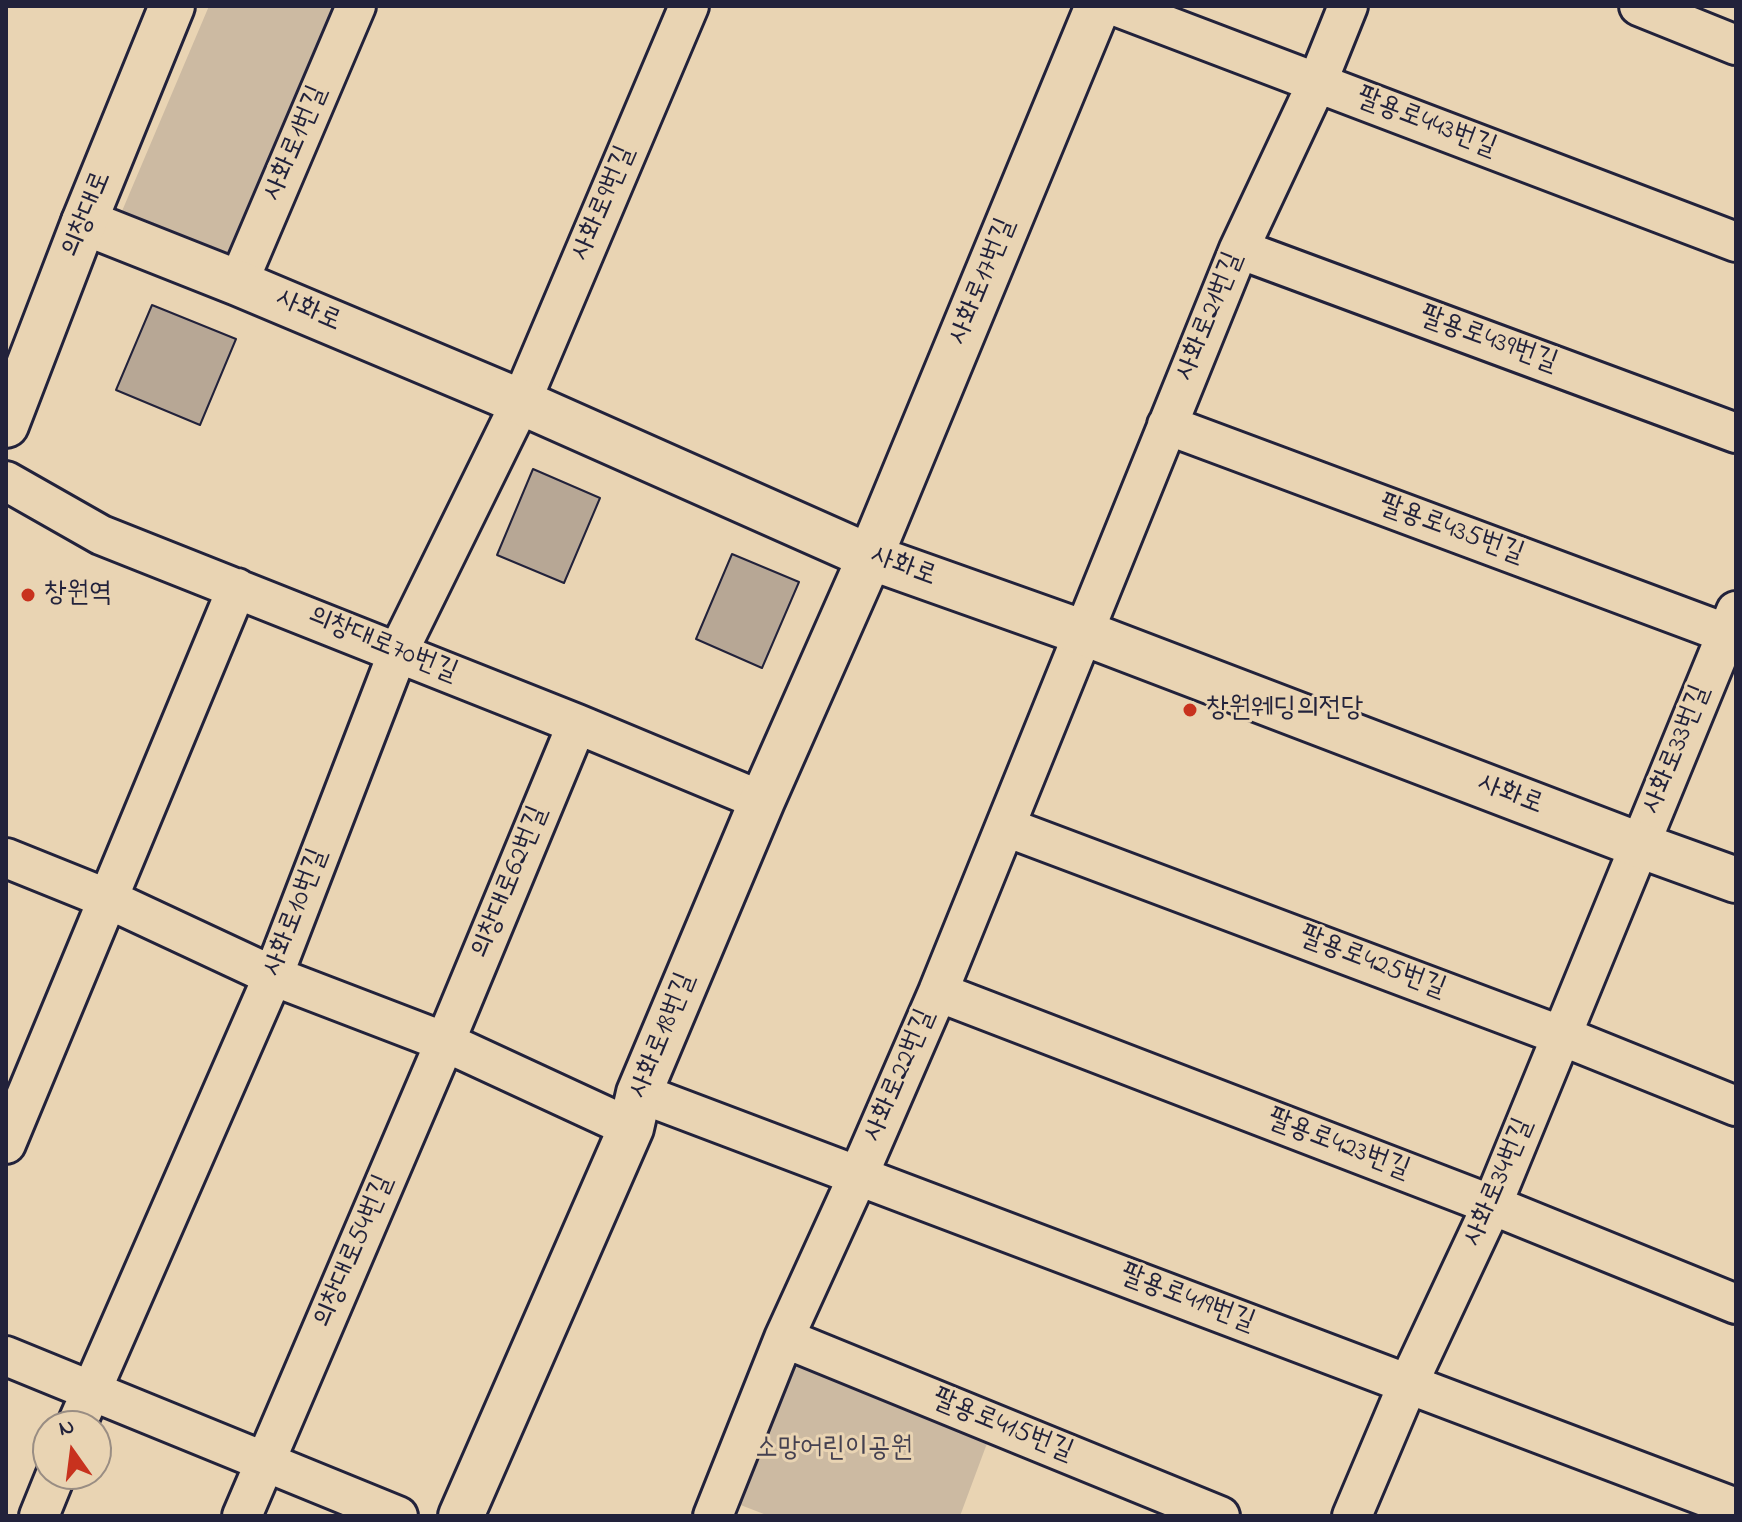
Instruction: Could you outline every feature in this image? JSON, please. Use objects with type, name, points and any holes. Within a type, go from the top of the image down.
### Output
[{"type":"main road","name":"의창대로","points":[[6,425],[172,6]]},
{"type":"main road","name":"사화로17번길","points":[[870,557],[1098,6]]},
{"type":"main road","name":"사화로","points":[[84,222],[521,402],[870,557],[1084,633],[1736,880]]},
{"type":"main road","name":"사화로18번길","points":[[461,1516],[635,1110],[762,801],[870,557]]},
{"type":"street","name":"사화로1번길","points":[[238,283],[356,6]]},
{"type":"street","name":"사화로9번길","points":[[521,402],[689,6]]},
{"type":"street","name":"팔용로443번길","points":[[1115,6],[1736,242]]},
{"type":"street","name":"사화로21번길","points":[[1084,633],[1239,249],[1317,83],[1348,6]]},
{"type":"street","points":[[1639,6],[1736,45]]},
{"type":"street","name":"팔용로439번길","points":[[1239,249],[1736,433]]},
{"type":"street","name":"사화로10번길","points":[[82,1410],[273,976],[398,652],[521,402]]},
{"type":"street","name":"팔용로435번길","points":[[1167,425],[1733,627]]},
{"type":"street","name":"의창대로70번길","points":[[6,481],[101,535],[762,801]]},
{"type":"street","points":[[6,1144],[237,588]]},
{"type":"street","name":"사화로33번길","points":[[1639,845],[1733,627]]},
{"type":"street","name":"사화로22번길","points":[[713,1516],[784,1338],[938,992],[1084,633]]},
{"type":"street","name":"의창대로62번길","points":[[445,1042],[577,724]]},
{"type":"street","name":"팔용로425번길","points":[[1006,827],[1562,1036],[1736,1106]]},
{"type":"street","name":"사화로34번길","points":[[1352,1516],[1408,1384],[1492,1205],[1639,845]]},
{"type":"street","points":[[6,858],[108,899],[273,976],[635,1110]]},
{"type":"street","name":"팔용로423번길","points":[[938,992],[1492,1205],[1736,1304]]},
{"type":"street","name":"의창대로54번길","points":[[242,1516],[445,1042]]},
{"type":"street","name":"팔용로419번길","points":[[635,1110],[858,1176],[1736,1508]]},
{"type":"street","name":"팔용로415번길","points":[[784,1338],[1220,1516]]},
{"type":"street","points":[[6,1356],[398,1516]]},
{"type":"street","points":[[39,1516],[50,1490]]},
{"type":"green space","points":[[209,6],[348,6],[230,280],[114,230]]},
{"type":"green space","name":"소망어린이공원","points":[[794,1364],[989,1438],[960,1516],[769,1516],[738,1504]]},
{"type":"building","points":[[152,305],[236,339],[200,425],[116,390]]},
{"type":"building","points":[[533,469],[600,498],[564,583],[497,555]]},
{"type":"building","points":[[732,554],[799,582],[762,668],[696,639]]},
{"type":"place","name":"창원역","points":[[28,595]]},
{"type":"place","name":"창원웨딩의전당","points":[[1190,710]]}]
